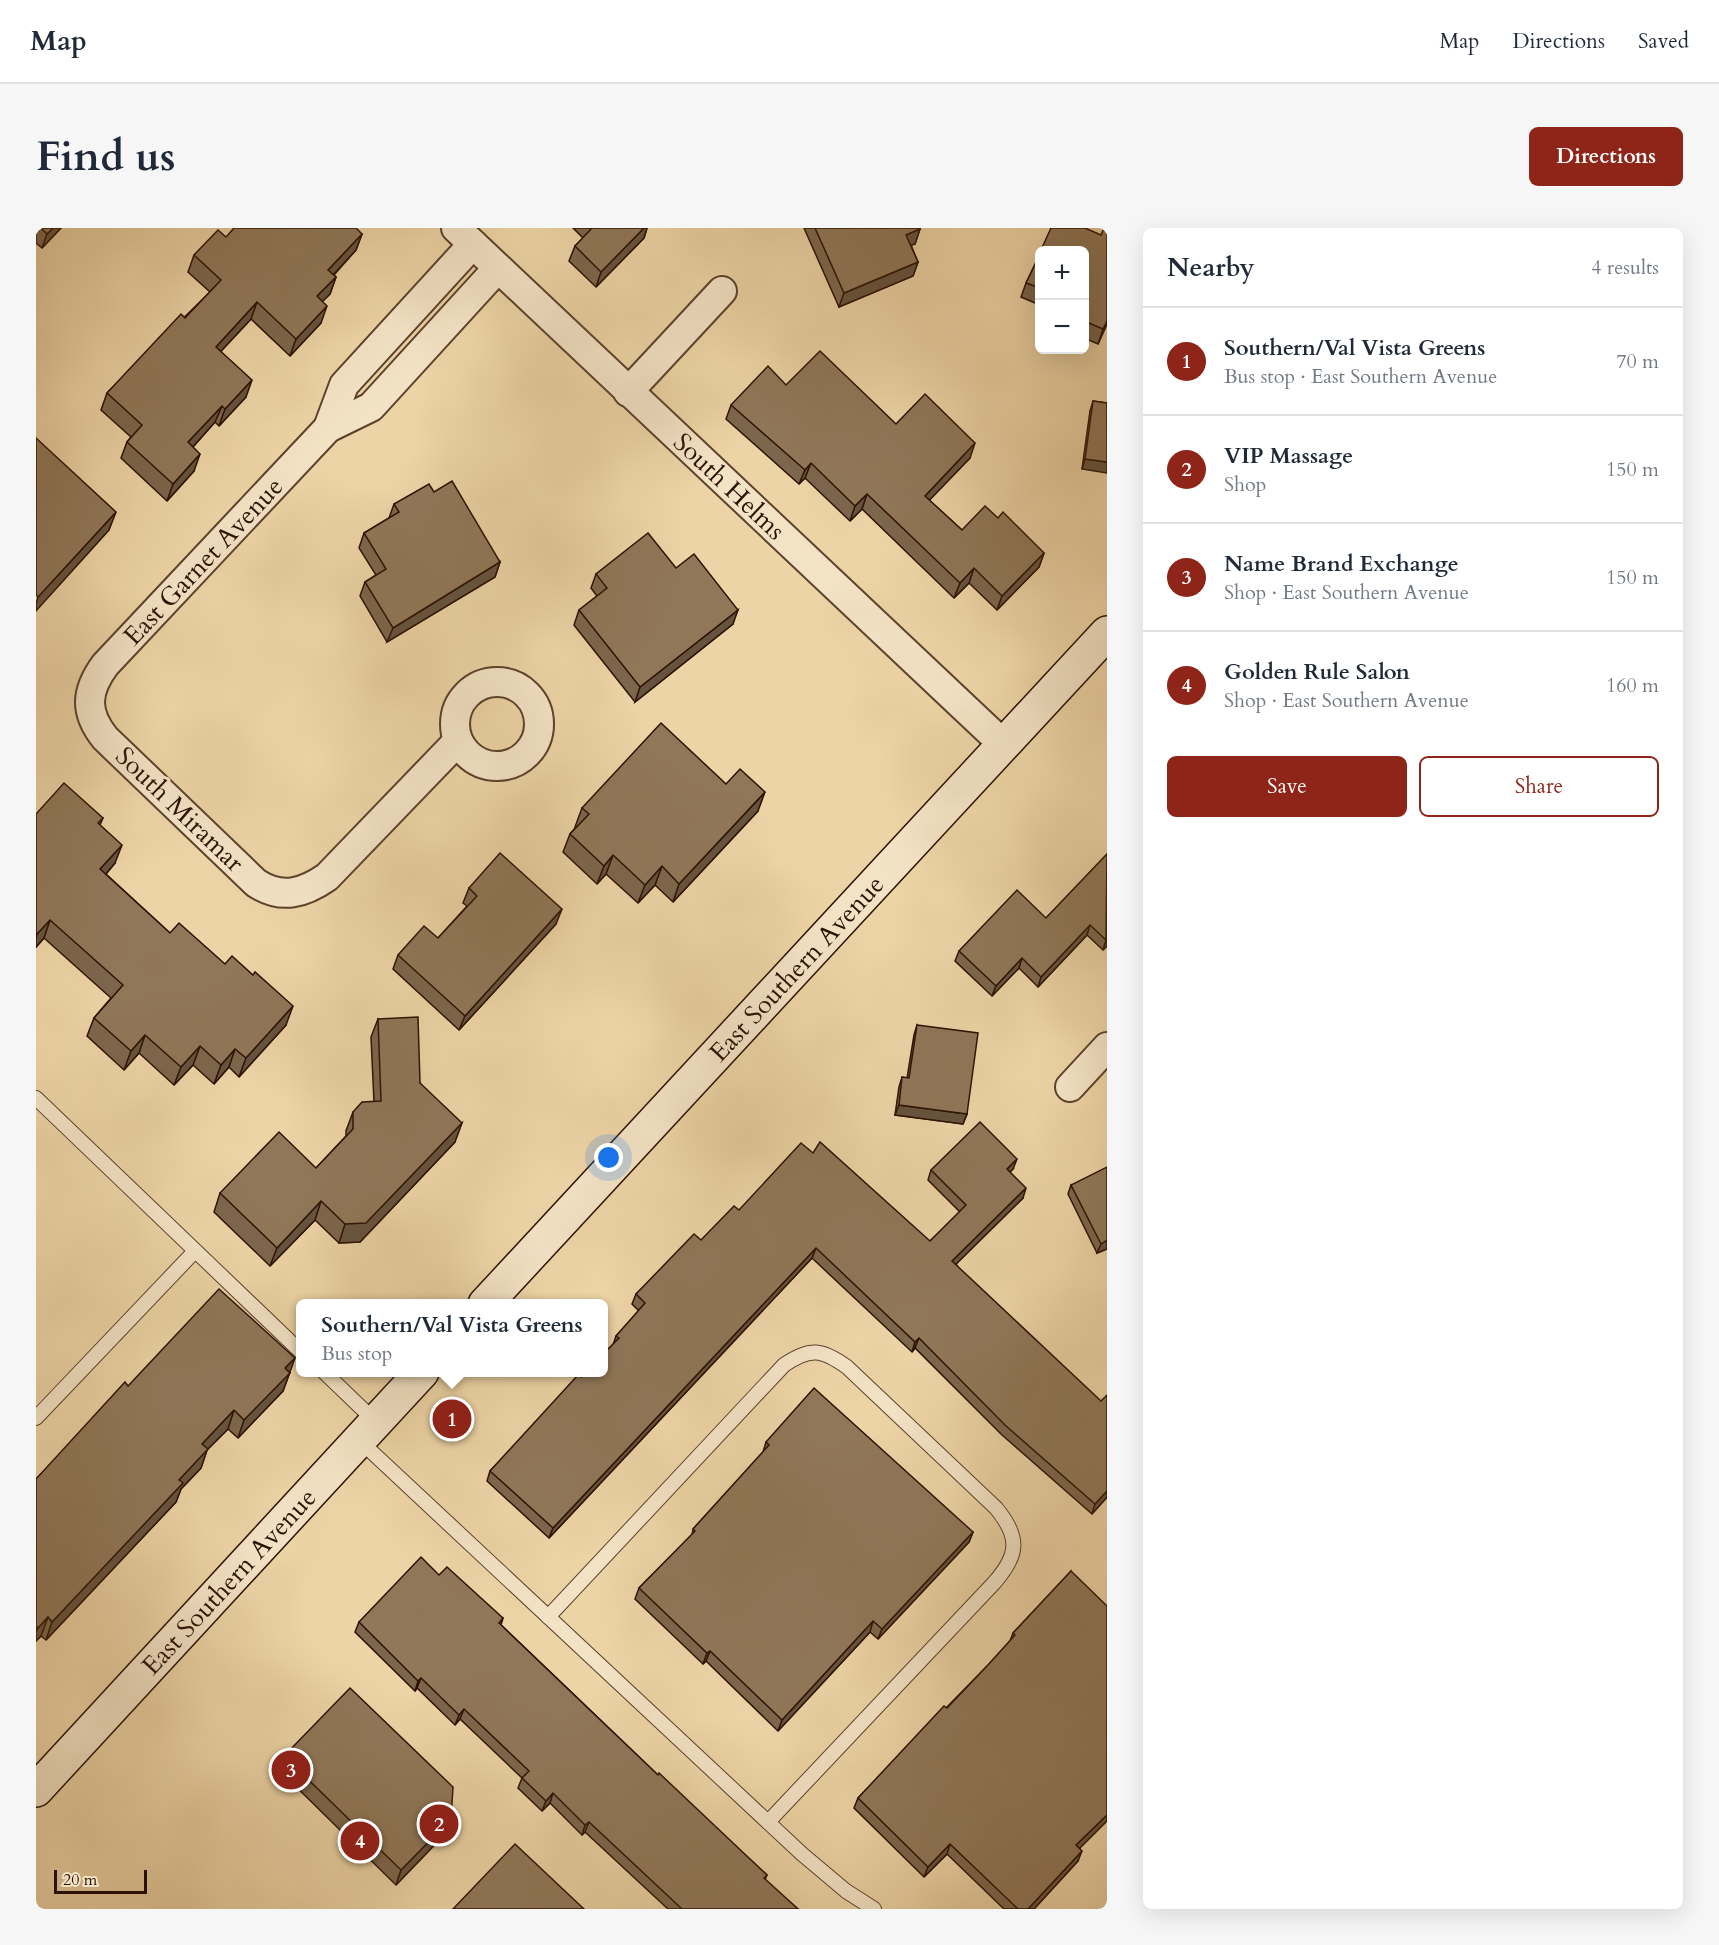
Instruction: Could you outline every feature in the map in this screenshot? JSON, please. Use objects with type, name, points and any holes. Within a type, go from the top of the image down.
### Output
[{"type":"main road","name":"East Southern Avenue","points":[[490,1299],[1107,633]]},
{"type":"main road","name":"East Southern Avenue","points":[[36,1790],[417,1377]]},
{"type":"street","name":"South Helms","points":[[464,236],[1003,744]]},
{"type":"street","name":"East Garnet Avenue","points":[[328,428],[344,385],[464,236]]},
{"type":"street","name":"East Garnet Avenue","points":[[88,702],[90,688],[105,665],[328,428],[371,407],[498,268]]},
{"type":"street","points":[[628,392],[722,291]]},
{"type":"street","name":"South Miramar","points":[[88,702],[91,716],[105,738],[256,883],[267,890],[292,894],[304,891],[327,877],[458,741]]},
{"type":"street","points":[[1070,1087],[1107,1047]]},
{"type":"lane","points":[[36,1098],[296,1347]]},
{"type":"lane","points":[[36,1419],[195,1251]]},
{"type":"lane","points":[[548,1617],[784,1365],[810,1351],[823,1353],[836,1359],[855,1375],[996,1508],[1012,1532],[1014,1545],[1005,1571],[994,1584],[768,1822]]},
{"type":"lane","points":[[328,1377],[367,1431],[548,1617],[821,1872],[874,1909]]},
{"type":"building","points":[[41,228],[53,228],[47,234]]},
{"type":"building","points":[[234,228],[356,228],[362,234],[328,270],[336,277],[317,296],[327,306],[296,339],[257,302],[216,347],[252,380],[225,409],[222,406],[188,442],[200,454],[173,484],[127,442],[142,425],[107,393],[181,314],[185,318],[221,280],[194,255],[218,230],[226,237]]},
{"type":"building","points":[[592,228],[644,228],[601,272],[575,246]]},
{"type":"building","points":[[815,228],[920,228],[906,235],[918,262],[844,293]]},
{"type":"building","points":[[1051,228],[1085,228],[1101,235],[1104,228],[1107,228],[1107,321],[1103,329],[1089,323],[1089,246],[1043,246]]},
{"type":"building","points":[[1035,264],[1035,286],[1026,283]]},
{"type":"building","points":[[820,351],[896,424],[925,394],[975,443],[925,496],[962,530],[985,506],[998,518],[1003,512],[1044,553],[1002,596],[974,568],[960,583],[867,494],[855,506],[811,463],[805,470],[731,405],[768,366],[786,385]]},
{"type":"building","points":[[1093,401],[1107,403],[1107,462],[1085,459]]},
{"type":"building","points":[[36,438],[116,512],[38,597],[36,595]]},
{"type":"building","points":[[452,481],[500,562],[393,628],[365,582],[386,569],[364,533],[399,512],[394,504],[429,484],[434,492]]},
{"type":"building","points":[[648,533],[676,568],[694,554],[738,610],[640,687],[579,610],[607,588],[596,574]]},
{"type":"building","points":[[661,723],[726,784],[740,769],[765,792],[679,884],[662,866],[645,885],[613,855],[604,866],[570,834],[589,814],[582,808]]},
{"type":"building","points":[[64,783],[103,818],[98,823],[122,845],[100,869],[170,933],[179,923],[225,964],[232,956],[253,975],[255,972],[293,1006],[246,1058],[235,1049],[221,1065],[200,1046],[181,1067],[145,1035],[131,1051],[94,1018],[123,985],[50,920],[36,933],[36,814]]},
{"type":"building","points":[[500,853],[562,909],[465,1016],[398,955],[424,926],[438,938],[477,896],[469,888]]},
{"type":"building","points":[[1107,854],[1106,940],[1090,925],[1041,977],[1022,958],[996,986],[959,951],[1017,890],[1046,918]]},
{"type":"building","points":[[418,1017],[420,1083],[462,1123],[366,1223],[345,1224],[321,1201],[277,1248],[220,1193],[279,1132],[316,1168],[353,1129],[353,1112],[362,1102],[381,1101],[378,1019]]},
{"type":"building","points":[[917,1025],[978,1033],[967,1114],[899,1105],[902,1077],[909,1078]]},
{"type":"building","points":[[980,1122],[1017,1159],[1007,1169],[1026,1188],[952,1261],[1101,1401],[1107,1395],[1107,1491],[1095,1504],[1005,1425],[919,1338],[915,1342],[816,1248],[553,1528],[490,1471],[576,1377],[608,1377],[608,1349],[619,1338],[616,1336],[645,1303],[636,1294],[694,1234],[701,1240],[734,1206],[739,1210],[801,1143],[813,1153],[820,1142],[930,1241],[966,1205],[931,1170]]},
{"type":"building","points":[[1107,1167],[1107,1240],[1101,1244],[1071,1185]]},
{"type":"building","points":[[219,1289],[295,1358],[285,1368],[290,1373],[244,1420],[234,1410],[202,1444],[208,1449],[179,1480],[183,1483],[52,1622],[48,1617],[38,1628],[36,1626],[36,1479],[125,1382],[128,1386]]},
{"type":"building","points":[[814,1388],[973,1532],[882,1629],[873,1621],[782,1720],[710,1651],[707,1653],[639,1588],[695,1531],[693,1529],[769,1445],[766,1442]]},
{"type":"building","points":[[421,1557],[439,1575],[447,1567],[503,1618],[499,1623],[658,1775],[659,1773],[767,1875],[764,1878],[798,1909],[682,1909],[589,1822],[585,1825],[553,1793],[546,1801],[522,1778],[529,1771],[464,1709],[459,1715],[421,1678],[418,1681],[359,1622]]},
{"type":"building","points":[[1071,1571],[1107,1606],[1107,1815],[1076,1845],[1082,1851],[1028,1909],[1018,1909],[950,1844],[928,1867],[858,1798],[944,1706],[947,1708],[988,1665],[1015,1635],[1013,1633]]},
{"type":"building","points":[[350,1688],[453,1787],[451,1819],[401,1870],[284,1756]]},
{"type":"building","points":[[515,1844],[584,1909],[453,1909]]},
{"type":"place","name":"Southern/Val Vista Greens","points":[[452,1419]]},
{"type":"place","name":"Name Brand Exchange","points":[[291,1770]]},
{"type":"place","name":"VIP Massage","points":[[439,1824]]},
{"type":"place","name":"Golden Rule Salon","points":[[360,1841]]}]
